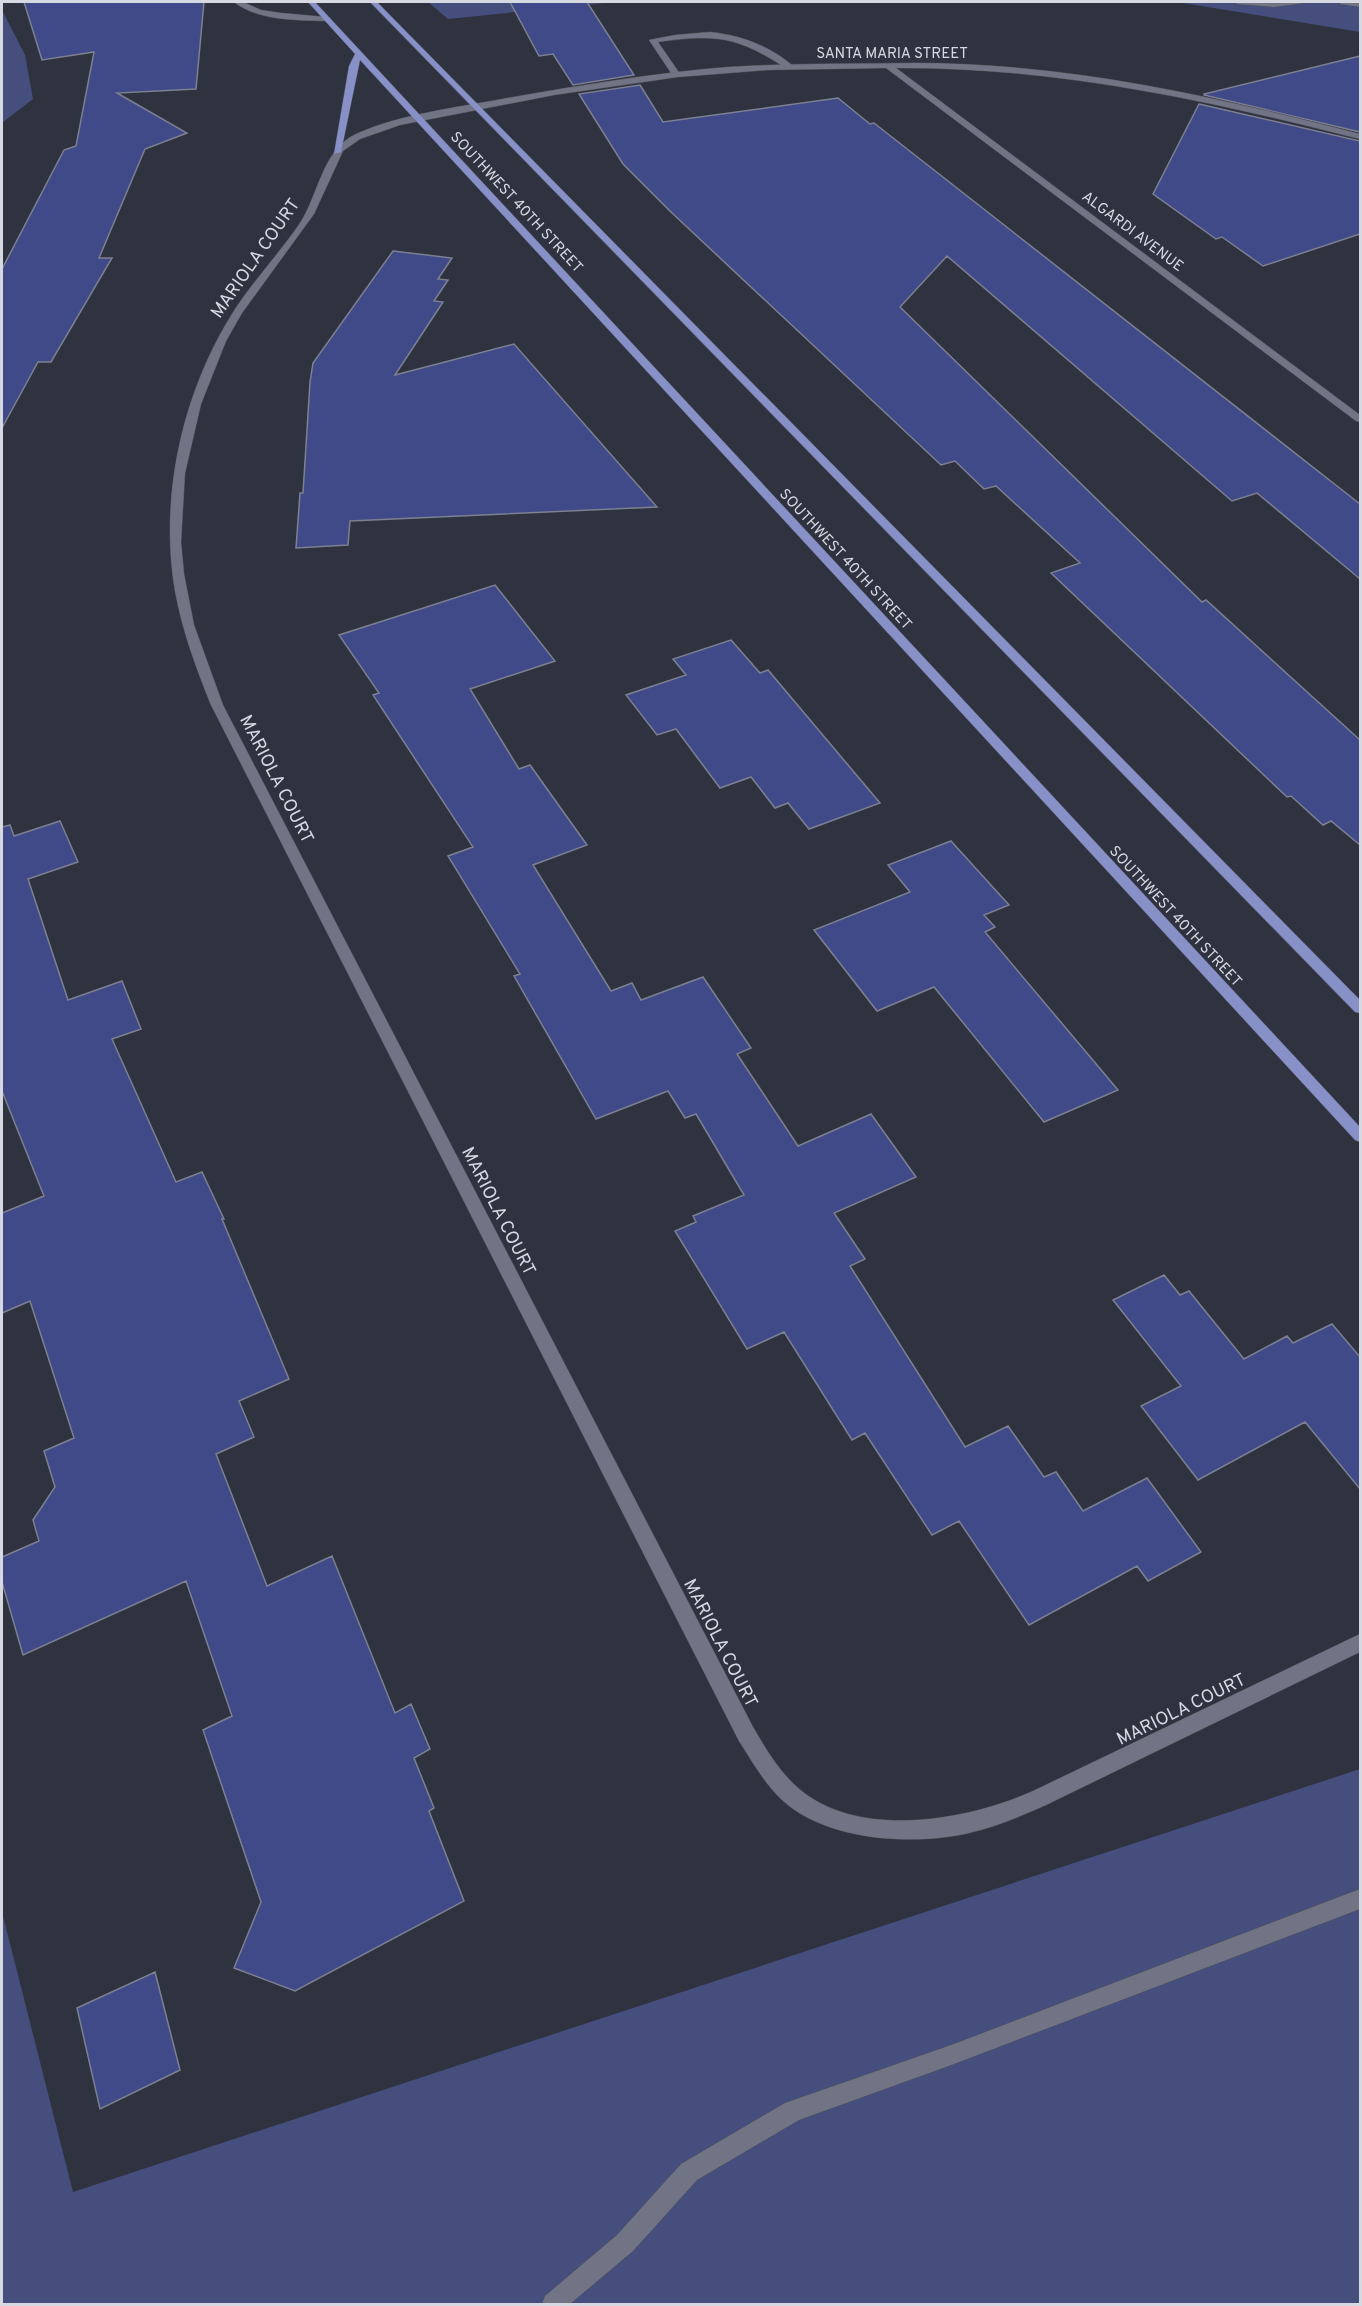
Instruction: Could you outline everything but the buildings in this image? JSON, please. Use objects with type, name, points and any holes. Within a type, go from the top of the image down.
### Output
[{"type":"main road","name":"SOUTHWEST 40TH STREET","points":[[310,2],[1360,1136]]},
{"type":"main road","name":"SOUTHWEST 40TH STREET","points":[[373,2],[1360,1008]]},
{"type":"main road","points":[[337,152],[353,66],[359,54]]},
{"type":"street","points":[[238,2],[286,17],[326,19]]},
{"type":"street","points":[[1237,2],[1274,4],[1308,2]]},
{"type":"street","points":[[1343,2],[1360,5]]},
{"type":"street","points":[[676,74],[653,40],[691,35],[729,36],[760,47],[790,67]]},
{"type":"street","name":"ALGARDI AVENUE","points":[[888,66],[1360,419]]},
{"type":"street","name":"SANTA MARIA STREET","points":[[420,119],[476,106],[676,74],[790,67],[1001,68],[1073,76],[1211,101],[1360,136]]},
{"type":"street","points":[[337,152],[349,141],[366,133],[420,119]]},
{"type":"street","name":"MARIOLA COURT","points":[[337,152],[320,197],[310,214],[237,313],[222,339],[194,412],[181,467],[176,545],[178,574],[189,627],[217,705],[746,1734],[764,1763],[785,1788],[806,1806],[835,1818],[867,1827],[907,1830],[951,1827],[996,1815],[1047,1793],[1210,1718],[1360,1643]]},
{"type":"street","points":[[553,2304],[625,2243],[689,2172],[793,2111],[954,2054],[1360,1899]]},
{"type":"shaded area","points":[[428,2],[614,2],[448,19]]},
{"type":"shaded area","points":[[1177,2],[1360,2],[1360,32]]},
{"type":"shaded area","points":[[2,10],[25,55],[33,99],[2,123]]},
{"type":"shaded area","points":[[1360,1769],[1360,2304],[2,2304],[2,1912],[73,2192]]}]
